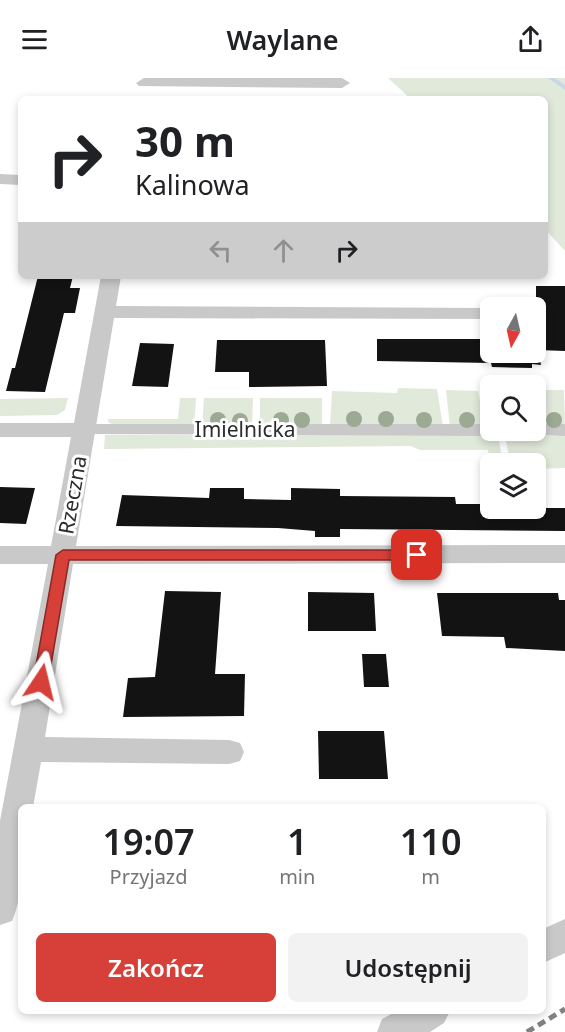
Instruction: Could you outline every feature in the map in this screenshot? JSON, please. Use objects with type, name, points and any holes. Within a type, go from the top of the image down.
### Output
[{"type":"street","points":[[142,96],[145,80],[342,83]]},
{"type":"street","points":[[0,179],[18,180]]},
{"type":"street","name":"Rzeczna","points":[[19,804],[110,279]]},
{"type":"street","points":[[105,312],[480,313]]},
{"type":"street","name":"Imielnicka","points":[[0,430],[480,430]]},
{"type":"street","points":[[546,430],[565,430]]},
{"type":"street","points":[[0,555],[565,554]]},
{"type":"street","points":[[29,749],[229,752]]},
{"type":"street","name":"Rzeczna","points":[[0,910],[18,810]]},
{"type":"street","points":[[546,945],[565,935]]},
{"type":"street","points":[[395,1032],[427,1014]]},
{"type":"green space","points":[[388,78],[565,78],[565,251],[548,232],[548,96],[408,96]]},
{"type":"green space","points":[[398,388],[437,389],[443,427],[330,426],[332,391],[397,393]]},
{"type":"green space","points":[[446,390],[478,391],[480,427],[450,427]]},
{"type":"green space","points":[[546,390],[564,390],[565,427],[546,427]]},
{"type":"green space","points":[[68,398],[65,410],[57,415],[0,416],[0,399]]},
{"type":"green space","points":[[180,398],[196,398],[194,426],[116,426],[108,422],[108,419],[178,419]]},
{"type":"green space","points":[[204,398],[253,398],[252,427],[202,427]]},
{"type":"green space","points":[[260,398],[322,398],[322,426],[260,427]]},
{"type":"green space","points":[[105,435],[480,435],[480,441],[499,441],[501,453],[488,453],[488,450],[420,450],[411,446],[104,449]]},
{"type":"green space","points":[[546,435],[565,435],[565,468],[546,469],[546,453],[508,453],[506,441],[546,441]]},
{"type":"building","points":[[37,279],[72,279],[70,288],[80,288],[75,313],[64,313],[45,392],[6,391],[12,368],[15,368]]},
{"type":"building","points":[[536,286],[565,286],[565,351],[546,350],[546,297],[536,297]]},
{"type":"building","points":[[377,339],[480,339],[480,363],[377,361]]},
{"type":"building","points":[[217,340],[325,340],[327,386],[249,387],[249,372],[215,372]]},
{"type":"building","points":[[140,343],[174,344],[168,387],[132,386]]},
{"type":"building","points":[[491,363],[541,363],[541,365],[532,364],[532,368],[492,367]]},
{"type":"building","points":[[0,487],[35,488],[26,524],[0,523]]},
{"type":"building","points":[[210,488],[244,488],[244,499],[291,500],[291,488],[340,489],[340,496],[455,497],[456,504],[480,504],[480,519],[546,519],[546,508],[565,508],[565,531],[340,529],[340,537],[315,537],[315,531],[278,528],[116,526],[122,495],[209,498]]},
{"type":"building","points":[[165,591],[221,592],[215,674],[245,674],[244,716],[123,717],[128,678],[155,677]]},
{"type":"building","points":[[308,592],[374,593],[376,631],[308,631]]},
{"type":"building","points":[[437,593],[558,593],[559,600],[565,600],[565,651],[506,648],[504,637],[442,636]]},
{"type":"building","points":[[362,654],[386,654],[389,687],[364,687]]},
{"type":"building","points":[[318,731],[384,731],[388,779],[319,779]]},
{"type":"waterway","points":[[551,78],[565,88]]},
{"type":"railway","points":[[527,1032],[565,1009]]},
{"type":"route","points":[[41,682],[63,555],[417,555]]}]
